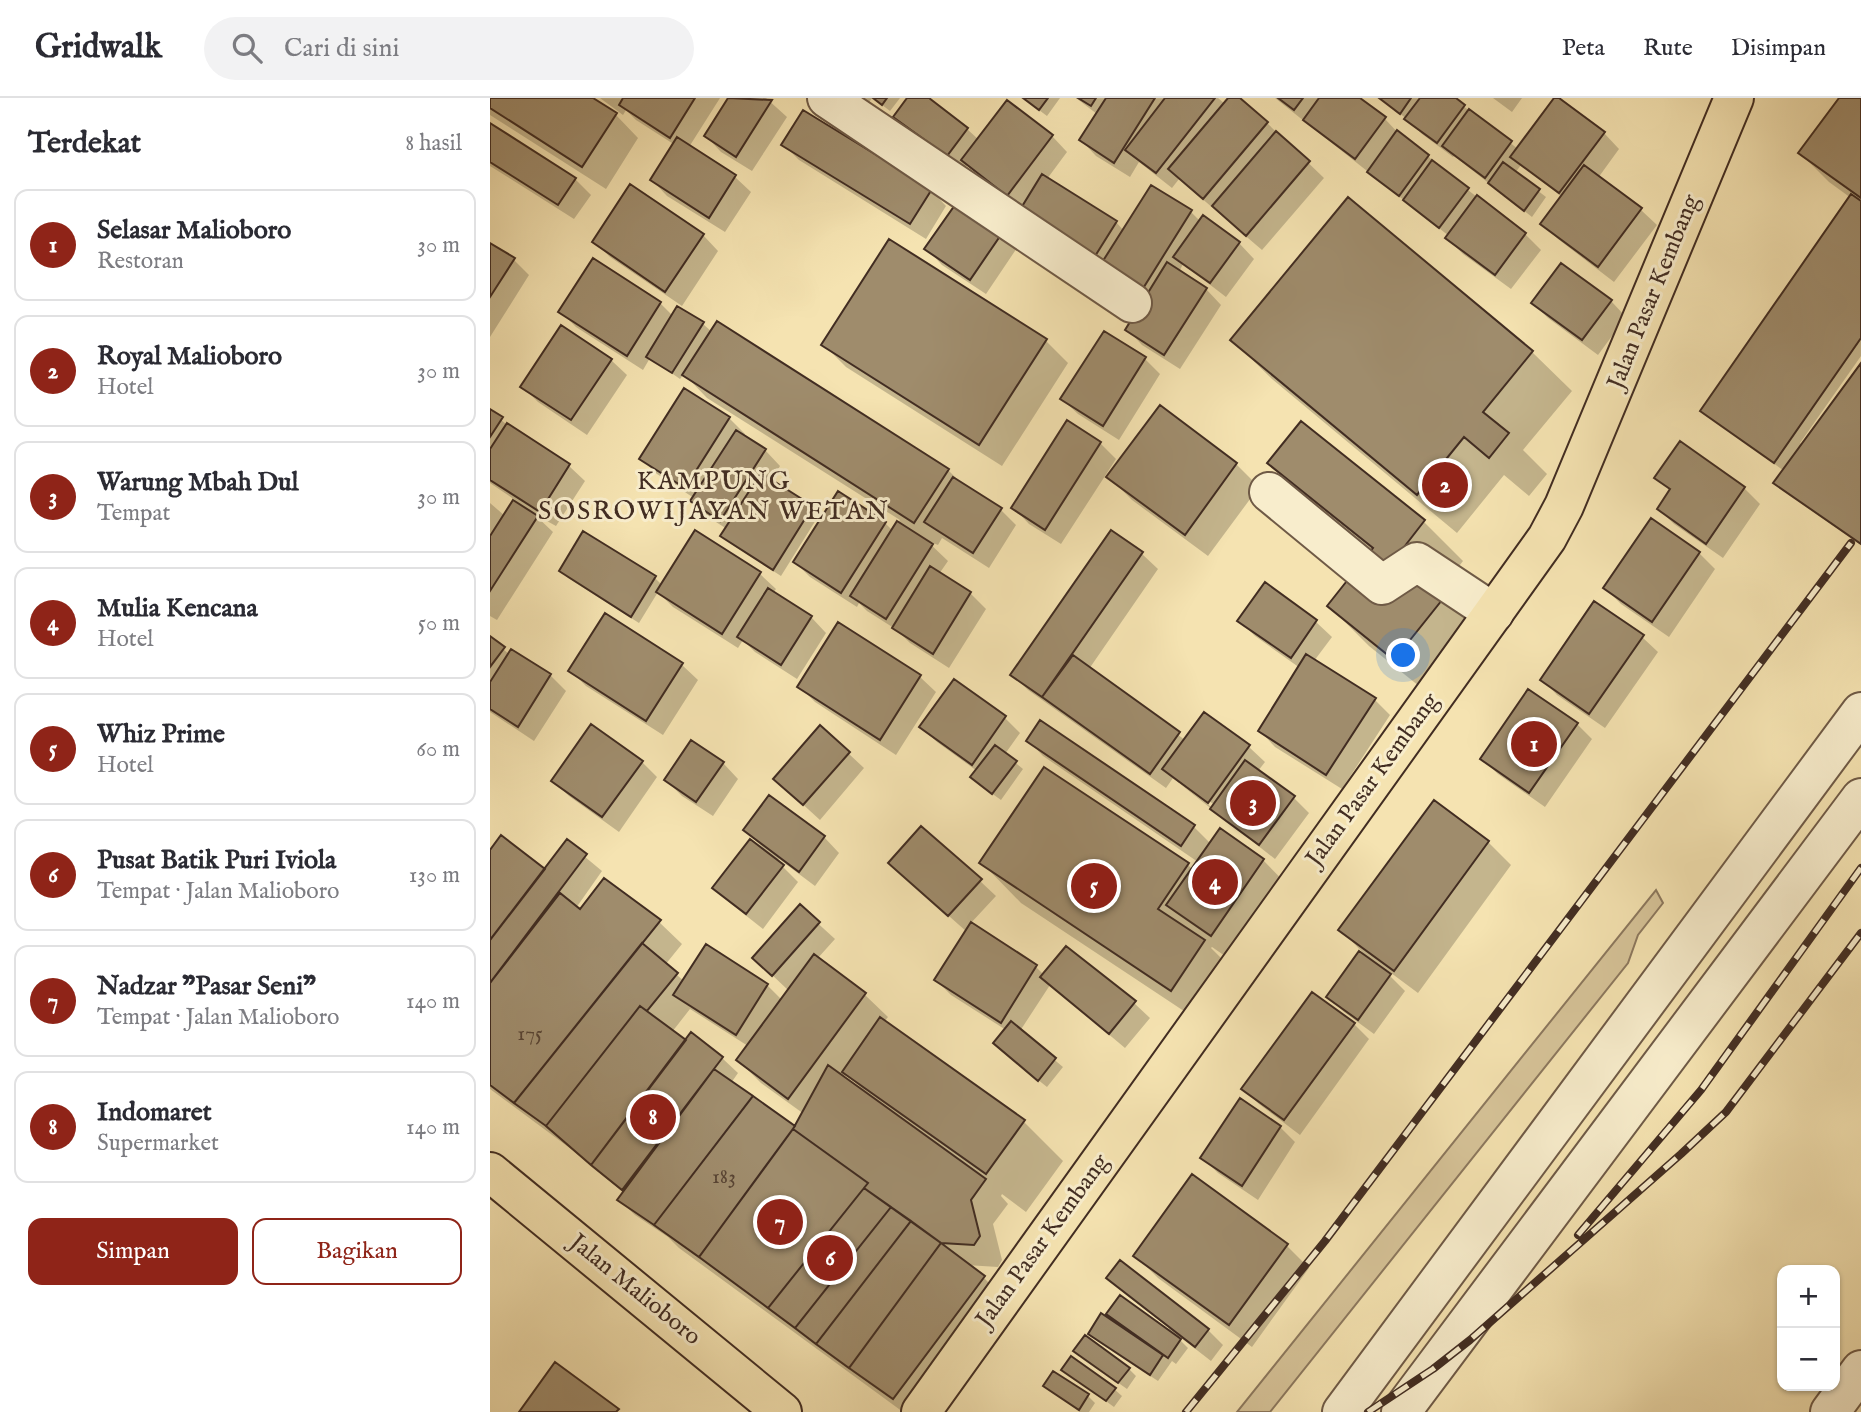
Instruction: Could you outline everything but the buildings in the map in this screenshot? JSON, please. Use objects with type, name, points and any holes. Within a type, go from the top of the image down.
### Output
[{"type":"main road","name":"Jalan Pasar Kembang","points":[[921,1412],[1528,569],[1564,506],[1734,98]]},
{"type":"main road","name":"Jalan Malioboro","points":[[490,1172],[781,1410]]},
{"type":"street","points":[[827,98],[1132,303]]},
{"type":"street","points":[[1269,492],[1382,585],[1417,562],[1494,613]]},
{"type":"street","points":[[1342,1412],[1861,712]]},
{"type":"street","points":[[1401,1412],[1861,798]]},
{"type":"street","points":[[1787,812],[1827,842]]},
{"type":"street","points":[[1650,996],[1689,1027]]},
{"type":"street","points":[[1479,1226],[1519,1254]]},
{"type":"street","points":[[1830,1412],[1861,1370]]},
{"type":"shaded area","points":[[1656,890],[1663,903],[1638,935],[1628,963],[1270,1412],[1237,1412]]},
{"type":"railway","points":[[1186,1412],[1325,1241],[1851,543]]},
{"type":"railway","points":[[1578,1235],[1701,1090],[1861,868]]},
{"type":"railway","points":[[1368,1412],[1433,1369],[1470,1340],[1726,1112],[1861,933]]},
{"type":"place","name":"Royal Malioboro","points":[[1445,485]]},
{"type":"place","name":"Selasar Malioboro","points":[[1534,744]]},
{"type":"place","name":"Warung Mbah Dul","points":[[1253,803]]},
{"type":"place","name":"Mulia Kencana","points":[[1215,882]]},
{"type":"place","name":"Whiz Prime","points":[[1094,886]]},
{"type":"place","name":"Indomaret","points":[[653,1117]]},
{"type":"place","name":"Nadzar \"Pasar Seni\"","points":[[780,1222]]},
{"type":"place","name":"Pusat Batik Puri Iviola","points":[[830,1258]]},
{"type":"district","name":"KAMPUNG SOSROWIJAYAN WETAN","points":[[714,496]]}]
